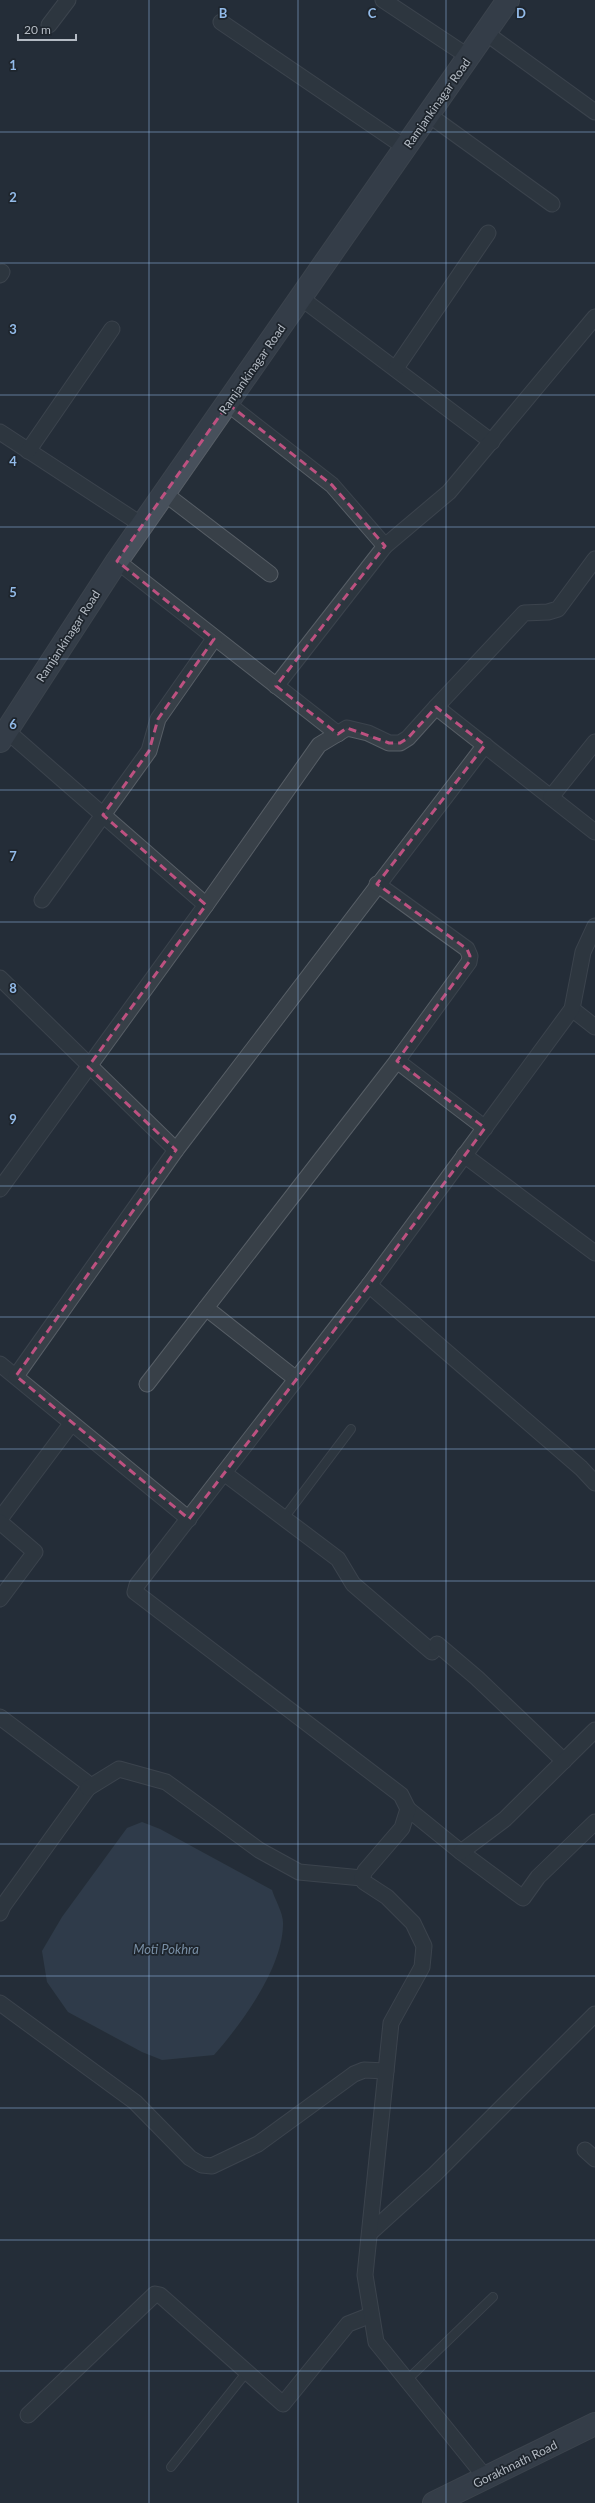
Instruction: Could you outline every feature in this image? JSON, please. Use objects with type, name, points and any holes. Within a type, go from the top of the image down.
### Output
[{"type":"street","points":[[49,25],[68,0]]},
{"type":"street","points":[[383,0],[469,57]]},
{"type":"street","name":"Ramjankinagar Road","points":[[4,736],[117,561],[228,404],[508,0]]},
{"type":"street","points":[[221,22],[406,148]]},
{"type":"street","points":[[486,33],[594,108]]},
{"type":"street","points":[[429,115],[552,204]]},
{"type":"street","points":[[396,368],[488,233]]},
{"type":"street","points":[[301,298],[396,368],[492,442]]},
{"type":"street","points":[[276,686],[385,546],[449,492],[595,317]]},
{"type":"street","points":[[28,450],[112,329]]},
{"type":"street","points":[[228,404],[332,485],[385,546]]},
{"type":"street","points":[[0,432],[142,525]]},
{"type":"street","points":[[164,493],[270,574]]},
{"type":"street","points":[[0,1189],[206,905],[318,746],[347,728],[368,733],[389,743],[400,743],[408,738],[524,613],[548,612],[558,609],[595,559]]},
{"type":"street","points":[[117,561],[214,639],[338,734]]},
{"type":"street","points":[[42,900],[149,751],[158,719],[214,639]]},
{"type":"street","points":[[436,707],[595,832]]},
{"type":"street","points":[[4,736],[103,814],[206,905]]},
{"type":"street","points":[[551,797],[595,742]]},
{"type":"street","points":[[16,1376],[176,1150],[377,884],[485,746]]},
{"type":"street","points":[[148,1384],[397,1061],[469,962],[470,956],[467,950],[377,884]]},
{"type":"street","points":[[595,926],[579,965],[572,1009],[369,1285],[138,1585],[135,1592],[138,1596],[401,1795],[408,1809],[461,1852],[523,1898],[538,1877],[595,1822]]},
{"type":"street","points":[[0,978],[88,1067],[176,1150]]},
{"type":"street","points":[[572,1009],[595,1027]]},
{"type":"street","points":[[397,1061],[484,1128]]},
{"type":"street","points":[[464,1155],[595,1253]]},
{"type":"street","points":[[369,1285],[581,1468],[595,1483]]},
{"type":"street","points":[[206,1308],[296,1379]]},
{"type":"street","points":[[0,1364],[71,1424],[189,1519]]},
{"type":"street","points":[[0,1519],[71,1424]]},
{"type":"street","points":[[224,1473],[338,1559],[353,1584],[434,1648],[477,1678],[564,1761]]},
{"type":"street","points":[[0,1522],[35,1552],[0,1599]]},
{"type":"street","points":[[0,1717],[86,1782],[88,1788]]},
{"type":"street","points":[[461,1852],[505,1819],[595,1730]]},
{"type":"street","points":[[0,1913],[3,1906],[88,1788],[119,1769],[166,1782],[259,1850],[299,1872],[362,1878]]},
{"type":"street","points":[[362,1878],[365,1871],[402,1828],[408,1809]]},
{"type":"street","points":[[362,1878],[364,1882],[387,1897],[413,1923],[424,1946],[422,1967],[391,2023],[365,2275],[376,2342],[486,2478]]},
{"type":"street","points":[[0,2003],[135,2102],[190,2158],[202,2165],[212,2166],[258,2144],[354,2074],[364,2070],[386,2071]]},
{"type":"street","points":[[370,2233],[435,2174],[595,2014]]},
{"type":"street","points":[[28,2415],[155,2294],[160,2295],[281,2404],[285,2404],[348,2324],[371,2315]]},
{"type":"street","name":"Gorakhnath Road","points":[[434,2503],[460,2498],[486,2478],[594,2427]]},
{"type":"lane","points":[[284,1518],[352,1429]]},
{"type":"lane","points":[[407,2380],[493,2298]]},
{"type":"lane","points":[[171,2467],[246,2373]]},
{"type":"highlighted area","points":[[228,404],[332,485],[385,546],[276,686],[338,734],[347,728],[389,743],[400,743],[408,738],[436,707],[485,745],[377,884],[467,949],[470,956],[469,962],[397,1061],[485,1128],[369,1285],[189,1519],[16,1376],[176,1150],[88,1067],[206,905],[103,815],[149,751],[158,719],[214,639],[117,561]]},
{"type":"water","name":"Moti Pokhra","points":[[142,1822],[160,1829],[272,1890],[281,1912],[283,1925],[281,1942],[276,1959],[268,1977],[248,2011],[214,2055],[162,2060],[142,2052],[68,2012],[47,1982],[42,1951],[62,1917],[127,1828]]}]
